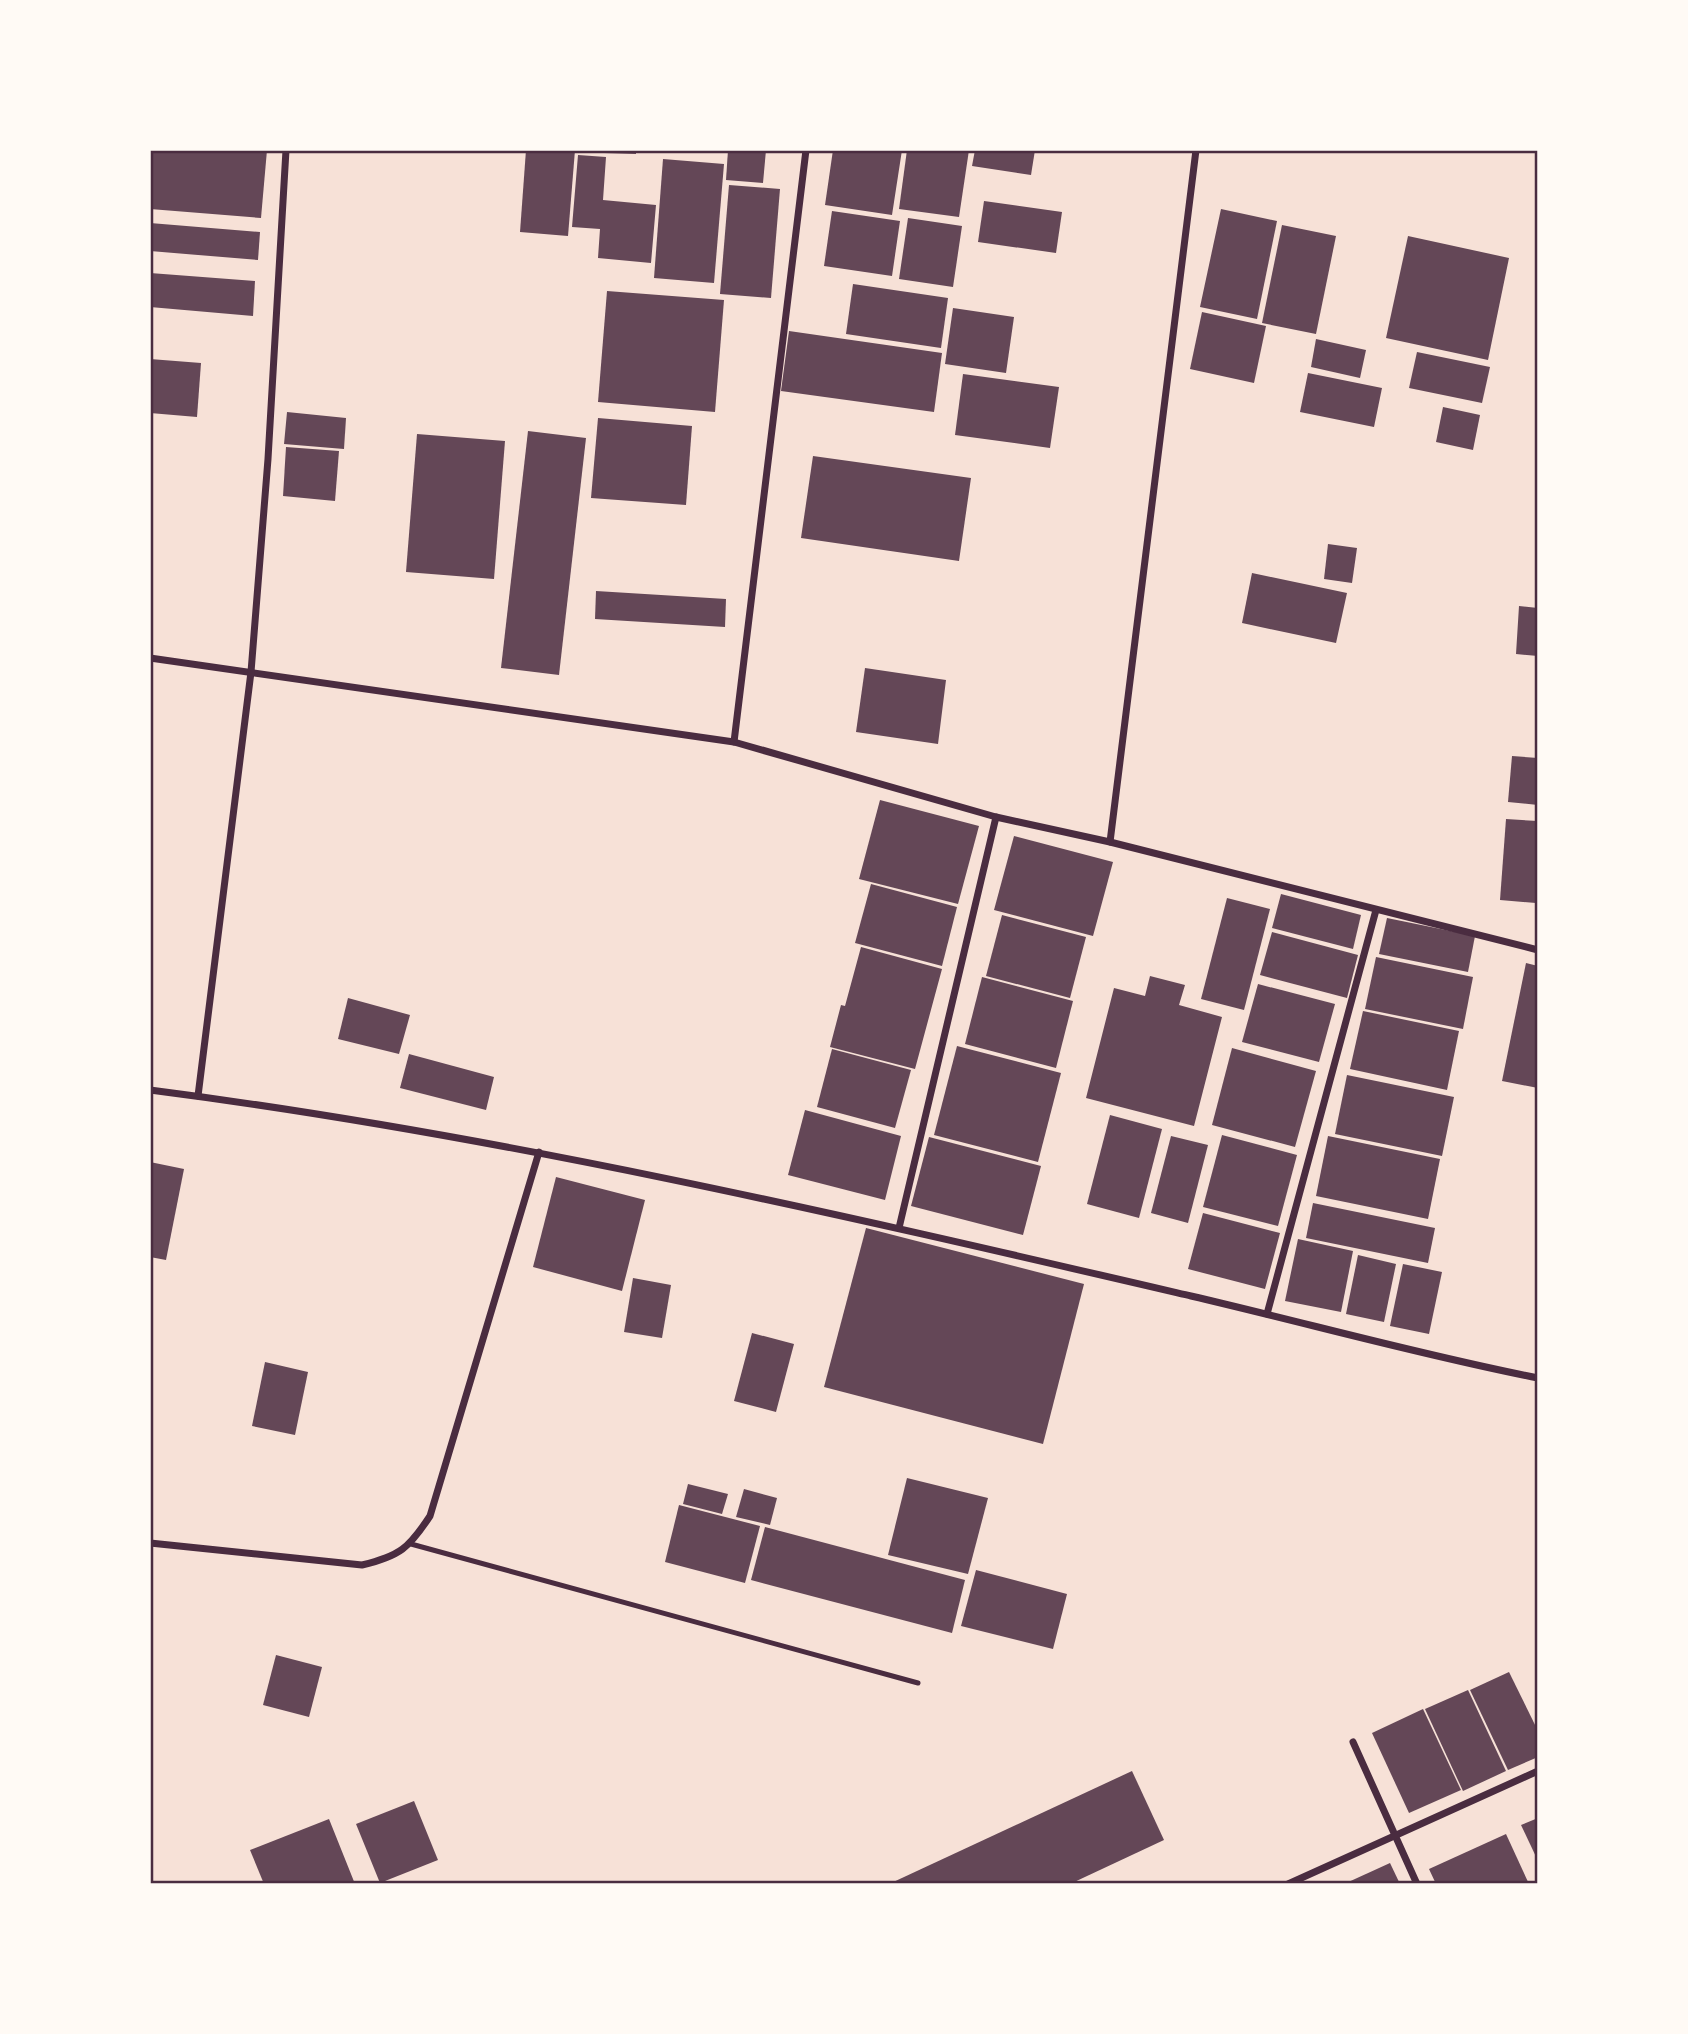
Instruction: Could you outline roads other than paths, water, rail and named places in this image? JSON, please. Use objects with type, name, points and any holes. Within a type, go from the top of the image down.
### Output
[{"type":"street","points":[[198,1096],[251,672],[268,459],[286,150]]},
{"type":"street","points":[[734,742],[806,150]]},
{"type":"street","points":[[1110,842],[1196,150]]},
{"type":"street","points":[[150,659],[734,742],[996,817],[1110,842],[1538,950]]},
{"type":"street","points":[[899,1228],[996,817]]},
{"type":"street","points":[[1267,1314],[1376,911]]},
{"type":"street","points":[[150,1090],[539,1152],[899,1228],[1267,1314],[1464,1364],[1538,1378]]},
{"type":"street","points":[[150,1543],[362,1565],[390,1558],[411,1544],[430,1516],[539,1152]]},
{"type":"street","points":[[1353,1742],[1417,1884]]},
{"type":"street","points":[[1288,1884],[1538,1771]]},
{"type":"lane","points":[[411,1544],[918,1684]]}]
